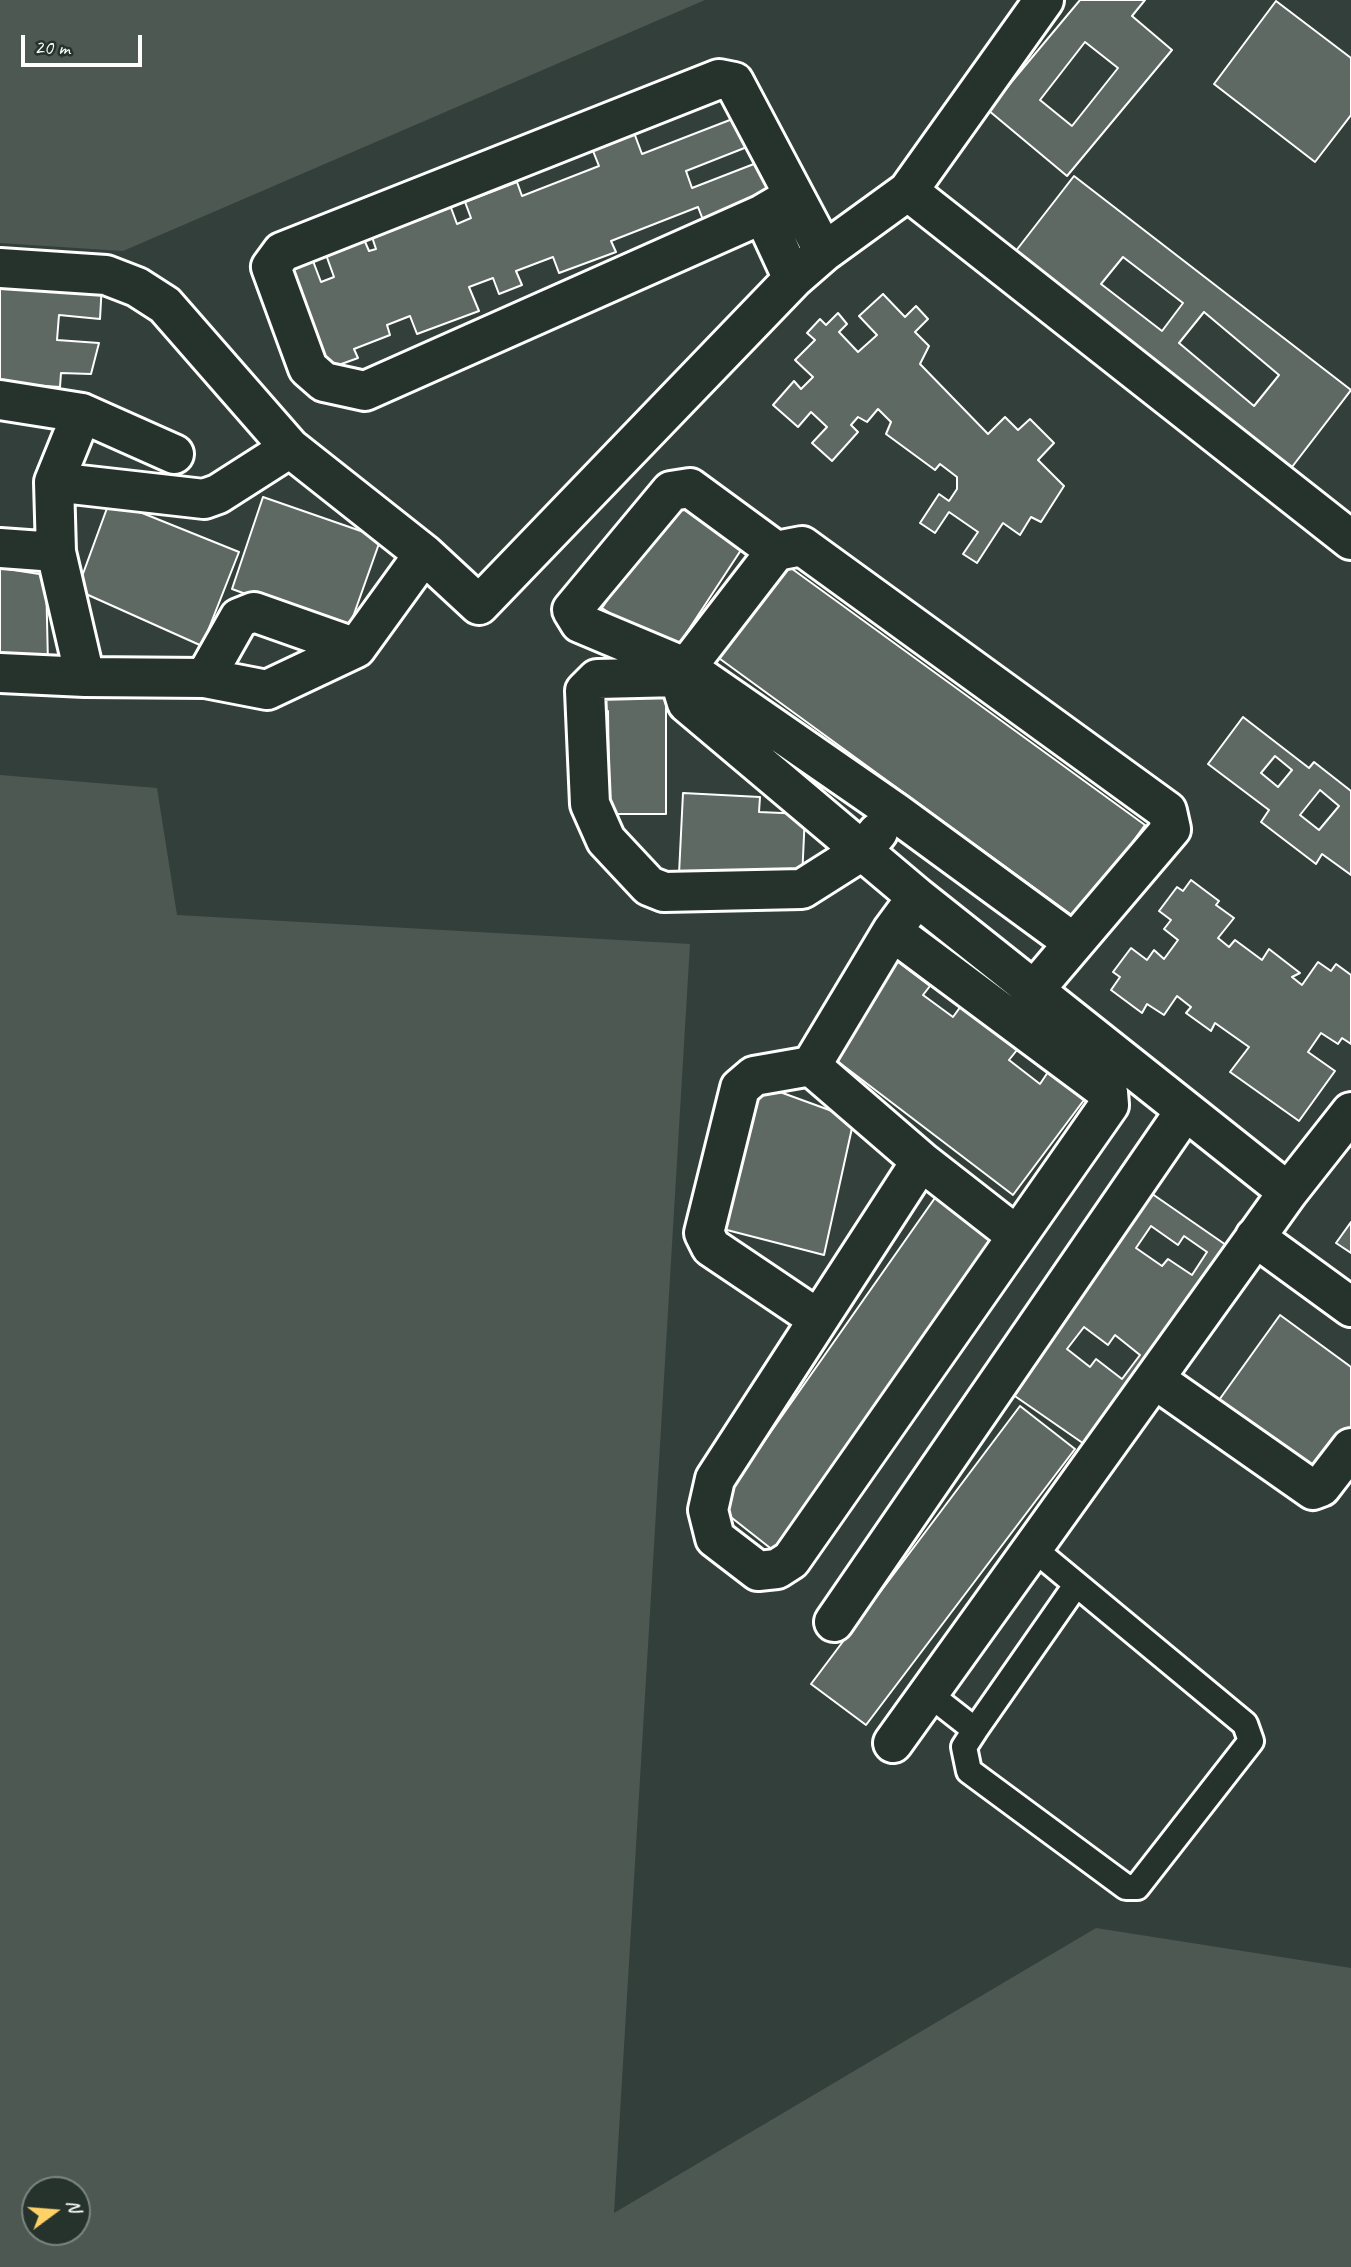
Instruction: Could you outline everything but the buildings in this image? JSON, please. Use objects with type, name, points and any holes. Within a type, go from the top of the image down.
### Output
[{"type":"street","points":[[0,268],[106,275],[137,287],[165,305],[290,448],[424,554],[479,605],[793,279],[824,252],[908,191],[1044,0]]},
{"type":"street","points":[[777,205],[365,391],[324,382],[308,368],[271,267],[282,252],[719,79],[734,82],[777,205],[793,279]]},
{"type":"street","points":[[908,191],[1351,540]]},
{"type":"street","points":[[777,205],[824,252]]},
{"type":"street","points":[[0,400],[82,413],[174,454]]},
{"type":"street","points":[[82,413],[54,482],[56,552],[85,677]]},
{"type":"street","points":[[54,482],[204,499],[218,494],[290,448]]},
{"type":"street","points":[[776,551],[690,488],[671,491],[572,610],[580,623],[683,673],[895,812],[1074,943]]},
{"type":"street","points":[[1035,989],[1171,829],[1167,811],[802,547],[776,551],[683,673],[687,703],[917,897],[1287,1192]]},
{"type":"street","points":[[0,548],[56,552]]},
{"type":"street","points":[[0,673],[205,678],[267,690],[356,648],[424,554]]},
{"type":"street","points":[[205,678],[239,618],[254,612],[356,648]]},
{"type":"street","points":[[683,673],[597,679],[585,691],[590,804],[606,841],[649,886],[664,892],[802,889],[862,851],[895,812]]},
{"type":"street","points":[[818,1320],[710,1247],[704,1233],[740,1088],[754,1076],[811,1066],[892,931],[917,897]]},
{"type":"street","points":[[892,931],[1108,1093],[1109,1105],[791,1560],[777,1569],[758,1571],[715,1538],[708,1510],[715,1479],[921,1161]]},
{"type":"street","points":[[811,1066],[921,1161],[1017,1236]]},
{"type":"street","points":[[834,1622],[1185,1111]]},
{"type":"street","points":[[893,1743],[1156,1380],[1287,1192],[1351,1112]]},
{"type":"street","points":[[1255,1237],[1351,1307]]},
{"type":"street","points":[[1156,1380],[1313,1490],[1321,1487],[1351,1448]]},
{"type":"lane","points":[[1034,1549],[1245,1724],[1251,1741],[1137,1887],[1126,1887],[968,1771],[964,1747],[1076,1585]]},
{"type":"lane","points":[[929,1694],[975,1730]]},
{"type":"shaded area","points":[[0,0],[705,0],[123,251],[0,243]]},
{"type":"shaded area","points":[[0,775],[157,788],[177,915],[690,944],[614,2213],[1096,1928],[1351,1968],[1351,2267],[0,2267]]}]
